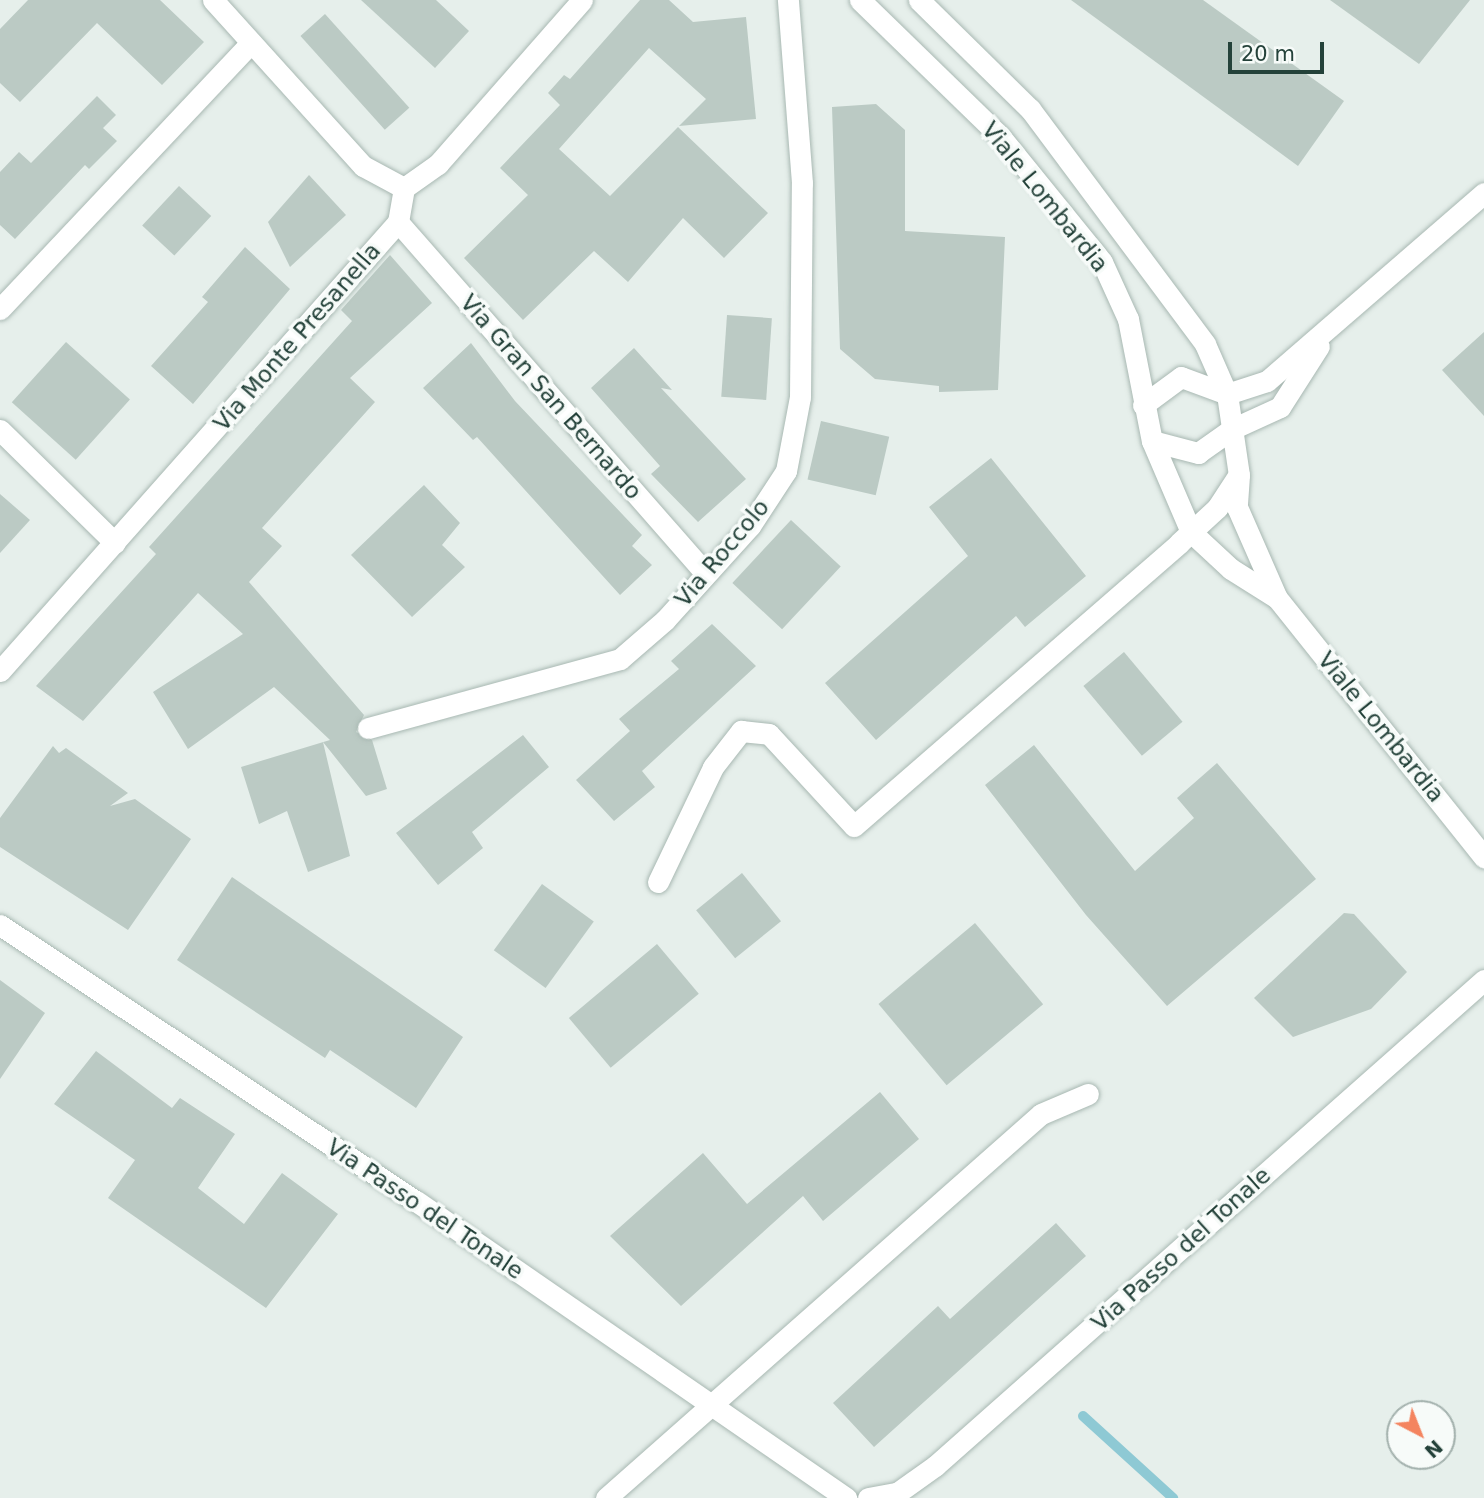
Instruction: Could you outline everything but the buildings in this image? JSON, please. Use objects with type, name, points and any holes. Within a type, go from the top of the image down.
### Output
[{"type":"street","points":[[213,0],[363,166],[404,188],[438,164],[582,0]]},
{"type":"street","name":"Via Roccolo","points":[[368,728],[620,659],[665,620],[704,572],[750,526],[786,471],[800,397],[802,183],[788,0]]},
{"type":"street","name":"Viale Lombardia","points":[[860,0],[1000,136],[1102,262],[1128,319],[1152,441],[1191,532],[1231,569],[1277,598]]},
{"type":"street","name":"Viale Lombardia","points":[[919,0],[1030,108],[1205,344],[1227,394],[1239,475],[1237,507],[1277,598],[1484,857]]},
{"type":"street","points":[[0,309],[251,43]]},
{"type":"street","name":"Via Monte Presanella","points":[[0,671],[398,222],[404,188]]},
{"type":"street","points":[[1143,405],[1181,377],[1227,394],[1267,381],[1484,193]]},
{"type":"street","name":"Via Gran San Bernardo","points":[[398,222],[704,572]]},
{"type":"street","points":[[1152,441],[1198,453],[1232,429],[1280,407],[1330,327]]},
{"type":"street","points":[[0,430],[115,543]]},
{"type":"street","points":[[658,882],[713,767],[741,731],[769,734],[854,826],[1191,532],[1217,508],[1239,475]]},
{"type":"street","name":"Via Passo del Tonale","points":[[0,925],[416,1201],[710,1407],[846,1498]]},
{"type":"street","name":"Via Passo del Tonale","points":[[868,1498],[897,1493],[935,1466],[1484,979]]},
{"type":"street","points":[[606,1498],[1041,1114],[1088,1094]]},
{"type":"waterway","points":[[1083,1416],[1173,1498]]}]
